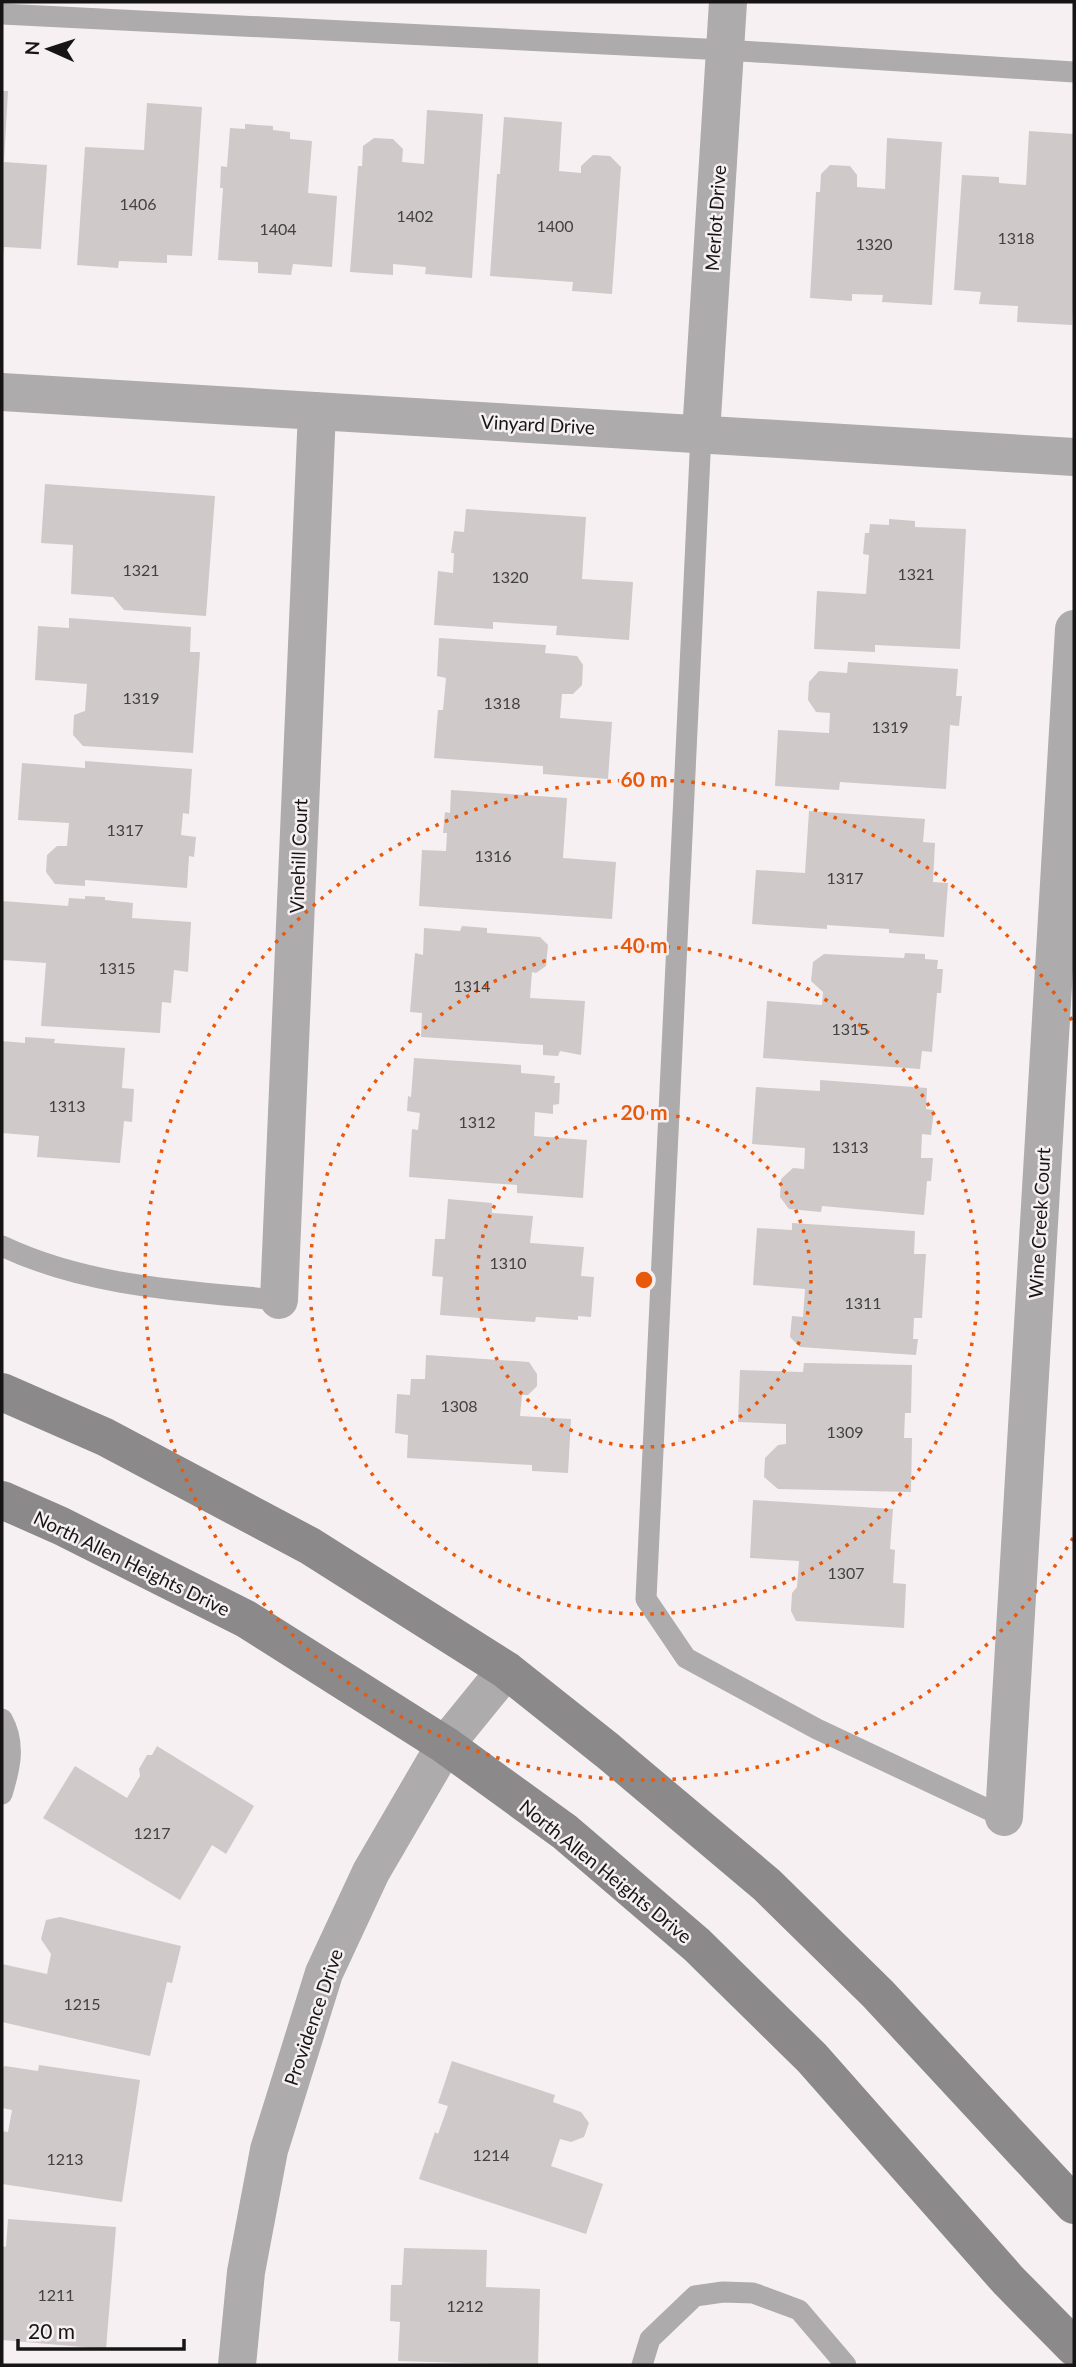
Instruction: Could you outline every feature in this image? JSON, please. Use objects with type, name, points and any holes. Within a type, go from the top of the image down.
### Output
[{"type":"main road","points":[[2,1392],[105,1437],[310,1546],[506,1670],[608,1751],[767,1885],[878,1994],[1074,2206]]},
{"type":"main road","name":"North Allen Heights Drive","points":[[2,1500],[61,1526],[246,1619],[444,1745],[565,1832],[697,1945],[812,2058],[1008,2280],[1074,2347]]},
{"type":"street","name":"Merlot Drive","points":[[701,434],[728,2]]},
{"type":"street","name":"Vinyard Drive","points":[[2,392],[1074,457]]},
{"type":"street","name":"Vinehill Court","points":[[279,1300],[317,411]]},
{"type":"street","name":"Wine Creek Court","points":[[1004,1816],[1074,629]]},
{"type":"street","name":"Providence Drive","points":[[237,2365],[246,2272],[269,2151],[324,1973],[371,1872],[444,1745],[506,1670]]},
{"type":"lane","points":[[2,14],[725,50],[1074,72]]},
{"type":"lane","points":[[701,434],[646,1599],[686,1658],[817,1729],[1004,1816]]},
{"type":"lane","points":[[2,1247],[34,1261],[136,1286],[279,1300]]},
{"type":"lane","points":[[2,1719],[7,1729],[11,1766],[2,1794]]},
{"type":"lane","points":[[642,2365],[650,2339],[695,2296],[723,2292],[753,2293],[799,2310],[846,2365]]},
{"type":"building","points":[[2,91],[8,91],[4,162],[47,165],[41,249],[4,247],[3,255],[2,255]]},
{"type":"building","points":[[147,103],[202,107],[192,256],[167,255],[167,263],[119,261],[118,268],[77,265],[85,147],[144,150]]},
{"type":"building","points":[[427,110],[483,114],[472,278],[425,274],[426,267],[393,264],[393,275],[350,272],[358,166],[362,166],[363,146],[374,138],[393,139],[403,149],[402,162],[424,164]]},
{"type":"building","points":[[504,117],[562,122],[559,171],[581,173],[581,166],[593,155],[610,156],[621,167],[612,294],[572,291],[573,282],[490,276]]},
{"type":"building","points":[[245,124],[273,126],[273,130],[290,132],[290,139],[312,141],[308,193],[337,196],[332,267],[293,264],[291,275],[258,273],[258,262],[218,260],[223,188],[220,188],[221,166],[227,167],[230,128],[245,129]]},
{"type":"building","points":[[1029,131],[1074,134],[1072,325],[1017,322],[1018,306],[979,304],[981,292],[954,290],[962,175],[999,177],[999,183],[1026,185]]},
{"type":"building","points":[[887,138],[942,142],[932,305],[882,302],[883,295],[852,294],[852,301],[810,298],[816,192],[820,192],[821,174],[830,165],[850,166],[857,175],[857,187],[885,189]]},
{"type":"building","points":[[45,484],[215,496],[206,616],[124,610],[113,597],[71,594],[73,545],[41,543]]},
{"type":"building","points":[[466,509],[586,517],[582,579],[633,582],[629,640],[556,635],[557,626],[493,622],[493,629],[434,625],[438,571],[453,573],[454,553],[451,553],[454,531],[464,532]]},
{"type":"building","points":[[889,519],[915,521],[915,527],[966,529],[960,649],[875,645],[875,652],[814,649],[817,591],[866,594],[869,555],[863,554],[865,533],[869,533],[870,524],[889,525]]},
{"type":"building","points":[[69,618],[191,627],[190,652],[200,652],[193,753],[83,746],[73,735],[74,715],[85,711],[87,684],[35,680],[38,626],[69,628]]},
{"type":"building","points":[[439,638],[546,645],[545,653],[577,656],[583,665],[582,685],[573,694],[562,694],[560,718],[612,722],[608,779],[543,774],[543,766],[434,758],[438,710],[443,710],[446,678],[437,676]]},
{"type":"building","points":[[848,662],[958,669],[956,696],[962,696],[959,726],[950,725],[946,789],[840,782],[839,790],[775,786],[778,730],[829,733],[830,713],[816,712],[808,700],[809,682],[819,671],[847,673]]},
{"type":"building","points":[[85,761],[192,769],[189,814],[183,813],[181,835],[196,837],[194,857],[189,856],[187,888],[85,880],[85,886],[55,884],[46,872],[47,855],[57,846],[67,846],[69,823],[18,820],[22,763],[85,768]]},
{"type":"building","points":[[451,790],[567,798],[563,858],[616,862],[612,919],[419,906],[422,850],[446,851],[447,833],[443,833],[445,812],[450,813]]},
{"type":"building","points":[[809,811],[925,819],[923,842],[935,843],[933,882],[948,883],[944,937],[889,933],[889,929],[827,925],[827,929],[752,924],[756,870],[805,873]]},
{"type":"building","points":[[85,896],[133,903],[132,918],[191,922],[188,972],[174,970],[171,1003],[162,1002],[160,1033],[41,1026],[46,963],[2,960],[2,901],[68,906],[69,898],[85,899]]},
{"type":"building","points":[[462,926],[487,928],[487,933],[540,937],[548,945],[546,966],[536,973],[532,972],[530,998],[585,1001],[581,1055],[560,1051],[558,1056],[543,1055],[543,1045],[421,1037],[422,1013],[410,1012],[415,953],[423,955],[424,928],[460,931]]},
{"type":"building","points":[[905,953],[925,954],[925,959],[938,960],[937,969],[943,969],[941,993],[937,993],[932,1052],[922,1051],[920,1069],[763,1058],[767,1001],[822,1005],[823,992],[811,981],[813,962],[824,954],[904,958]]},
{"type":"building","points":[[25,1037],[55,1039],[54,1043],[125,1048],[122,1088],[134,1089],[132,1122],[124,1121],[120,1163],[37,1157],[39,1136],[2,1133],[2,1041],[25,1043]]},
{"type":"building","points":[[414,1058],[521,1065],[521,1073],[555,1076],[554,1083],[560,1083],[559,1104],[553,1105],[553,1114],[535,1112],[534,1136],[587,1140],[583,1198],[517,1193],[517,1185],[409,1177],[412,1129],[418,1130],[420,1113],[407,1111],[408,1096],[411,1097]]},
{"type":"building","points":[[820,1080],[927,1088],[926,1109],[934,1110],[931,1135],[922,1134],[921,1158],[933,1158],[931,1181],[927,1181],[924,1215],[822,1206],[821,1212],[789,1209],[780,1197],[781,1179],[793,1168],[804,1169],[805,1148],[752,1144],[756,1087],[820,1091]]},
{"type":"building","points":[[448,1199],[492,1203],[492,1213],[533,1216],[530,1243],[584,1247],[581,1276],[594,1277],[591,1317],[578,1316],[578,1320],[536,1317],[535,1322],[440,1315],[443,1277],[432,1276],[435,1239],[445,1239]]},
{"type":"building","points":[[792,1223],[915,1231],[914,1254],[926,1254],[922,1318],[914,1318],[913,1339],[918,1339],[916,1355],[800,1347],[790,1337],[792,1316],[803,1317],[805,1289],[753,1285],[757,1228],[792,1230]]},
{"type":"building","points":[[426,1355],[529,1362],[537,1374],[537,1386],[528,1395],[522,1395],[520,1416],[571,1419],[568,1473],[532,1471],[532,1465],[407,1458],[408,1435],[395,1433],[397,1394],[410,1395],[411,1379],[425,1379]]},
{"type":"building","points":[[804,1363],[912,1365],[911,1413],[905,1413],[904,1438],[912,1438],[911,1492],[778,1489],[764,1477],[765,1458],[778,1445],[786,1444],[786,1424],[738,1422],[740,1370],[803,1372]]},
{"type":"building","points":[[753,1500],[893,1509],[890,1549],[895,1550],[893,1583],[906,1584],[904,1628],[796,1621],[791,1611],[792,1593],[797,1587],[799,1561],[750,1558]]},
{"type":"building","points":[[157,1746],[254,1806],[226,1854],[212,1845],[180,1900],[43,1818],[75,1766],[127,1798],[140,1776],[139,1769],[147,1755],[152,1755]]},
{"type":"building","points":[[60,1917],[181,1946],[172,1983],[167,1982],[150,2056],[2,2022],[2,1964],[47,1974],[51,1954],[41,1939],[46,1920]]},
{"type":"building","points":[[452,2061],[555,2095],[553,2102],[581,2112],[589,2123],[584,2137],[571,2142],[560,2139],[551,2166],[603,2184],[586,2234],[419,2179],[435,2132],[438,2134],[448,2106],[438,2103]]},
{"type":"building","points":[[39,2065],[140,2080],[122,2202],[2,2184],[2,2131],[8,2132],[12,2110],[2,2108],[2,2068],[5,2066],[38,2071]]},
{"type":"building","points":[[8,2219],[116,2227],[106,2349],[2,2340],[2,2246],[6,2247]]},
{"type":"building","points":[[404,2248],[487,2250],[486,2287],[540,2289],[538,2365],[398,2361],[400,2322],[390,2321],[391,2285],[402,2285]]}]
